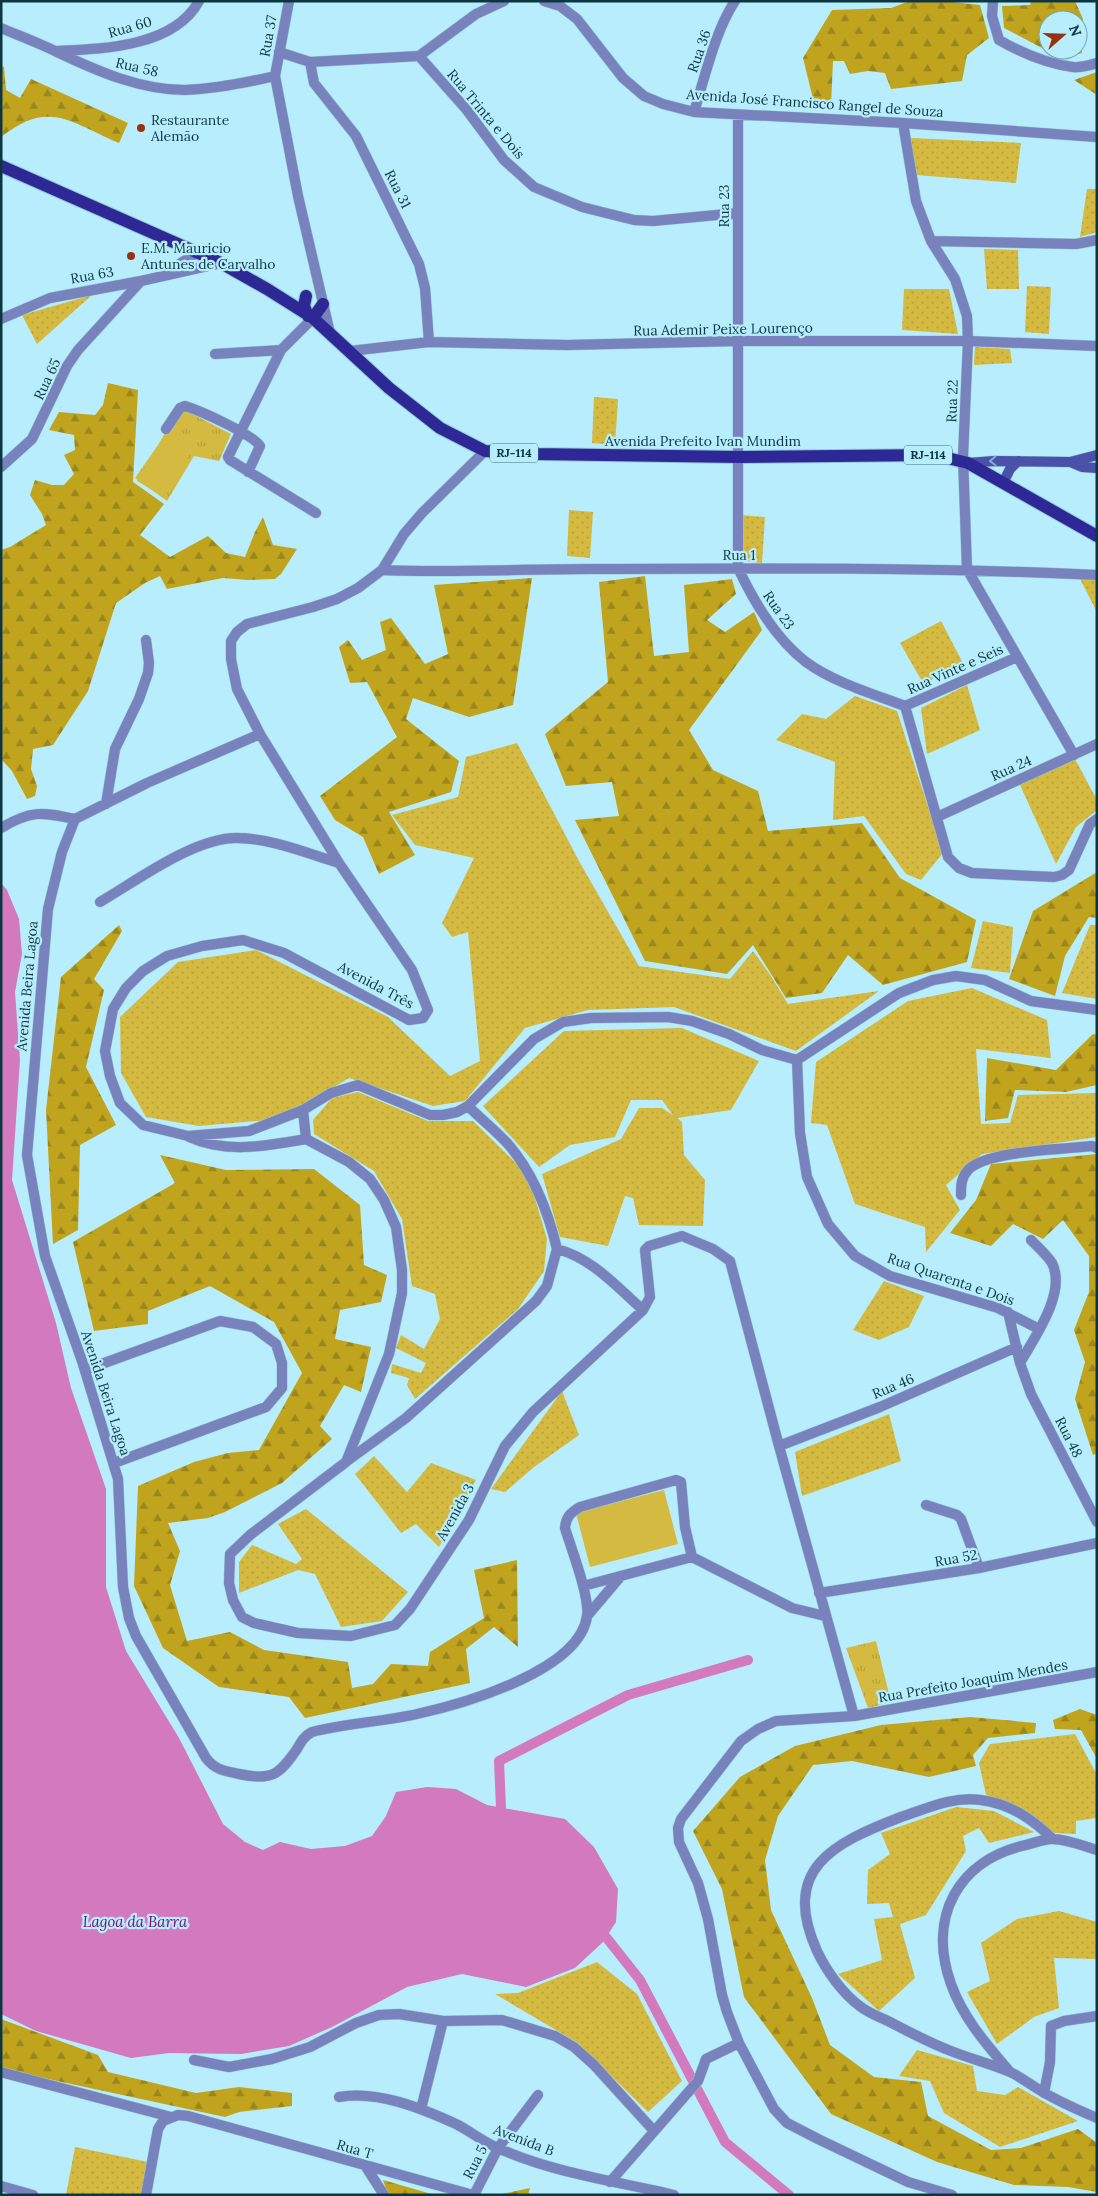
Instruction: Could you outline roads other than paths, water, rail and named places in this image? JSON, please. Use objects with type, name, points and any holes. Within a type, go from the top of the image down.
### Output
[{"type":"main road","name":"RJ-114","points":[[1,166],[221,263],[311,317],[330,333]]},
{"type":"main road","points":[[307,295],[304,306],[311,317],[323,302]]},
{"type":"main road","name":"Avenida Prefeito Ivan Mundim","points":[[330,333],[389,388],[440,428],[485,451],[535,454],[738,457],[935,455],[965,462],[1097,536]]},
{"type":"street","name":"Rua 60","points":[[57,51],[116,47],[154,36],[181,21],[199,1]]},
{"type":"street","name":"Rua 37","points":[[275,76],[288,1]]},
{"type":"street","points":[[279,52],[310,62],[419,56],[476,14],[504,1]]},
{"type":"street","name":"Avenida José Francisco Rangel de Souza","points":[[544,1],[560,6],[577,18],[623,78],[644,96],[663,104],[694,112],[903,123],[1097,137]]},
{"type":"street","name":"Rua 36","points":[[694,112],[719,35],[728,12],[735,1]]},
{"type":"street","points":[[993,1],[992,16],[999,40],[1029,54],[1075,68],[1097,63]]},
{"type":"street","name":"Rua 58","points":[[1,28],[57,51],[90,68],[136,83],[183,90],[230,86],[275,76]]},
{"type":"street","name":"Rua Trinta e Dois","points":[[419,56],[466,109],[504,160],[534,187],[582,208],[634,220],[653,221],[738,213]]},
{"type":"street","name":"Rua 31","points":[[310,62],[314,84],[356,136],[419,264],[425,288],[429,342]]},
{"type":"street","points":[[275,76],[298,196],[330,333]]},
{"type":"street","name":"Rua 23","points":[[738,115],[738,568],[749,591],[784,641],[807,662],[844,682],[905,706]]},
{"type":"street","name":"Rua 22","points":[[903,123],[916,200],[930,241],[955,279],[967,316],[965,462],[967,569],[1074,755]]},
{"type":"street","points":[[930,241],[1076,244],[1097,240]]},
{"type":"street","points":[[161,276],[196,253]]},
{"type":"street","name":"Rua 63","points":[[1,319],[50,298],[141,281],[221,263]]},
{"type":"street","name":"Rua 65","points":[[1,467],[32,439],[67,366],[78,350],[141,281]]},
{"type":"street","points":[[307,295],[318,283]]},
{"type":"street","points":[[287,302],[315,294],[323,302]]},
{"type":"street","points":[[311,317],[281,350],[228,459],[316,513]]},
{"type":"street","name":"Rua Ademir Peixe Lourenço","points":[[350,351],[429,342],[567,344],[738,341],[968,341],[1097,346]]},
{"type":"street","points":[[215,354],[281,350]]},
{"type":"street","points":[[166,429],[180,408],[185,406],[240,431],[256,440],[260,446],[248,472]]},
{"type":"street","points":[[1,828],[19,817],[36,813],[49,813],[75,819],[147,783],[260,734],[237,689],[231,659],[231,641],[237,632],[247,624],[313,607],[337,599],[358,588],[382,570],[404,534],[422,513],[485,451]]},
{"type":"street","points":[[965,462],[1018,460],[1070,462],[1097,456]]},
{"type":"street","points":[[1003,483],[1010,469],[1018,460]]},
{"type":"street","points":[[1070,462],[1097,468]]},
{"type":"street","name":"Rua 1","points":[[382,570],[435,572],[534,569],[967,569],[1097,574]]},
{"type":"street","points":[[106,804],[115,749],[139,699],[148,673],[149,663],[146,640]]},
{"type":"street","name":"Rua Vinte e Seis","points":[[905,706],[1017,657]]},
{"type":"street","points":[[905,706],[948,856],[959,868],[972,872],[1054,877],[1062,875],[1068,870],[1090,824],[1097,818]]},
{"type":"street","name":"Avenida Três","points":[[188,1136],[143,1125],[120,1103],[110,1076],[106,1052],[113,1009],[126,988],[143,971],[167,956],[202,946],[244,940],[284,953],[409,1020],[423,1018],[428,1010],[412,970],[339,863],[260,734]]},
{"type":"street","name":"Rua 24","points":[[937,816],[1097,744]]},
{"type":"street","name":"Avenida Beira Lagoa","points":[[75,819],[62,852],[48,909],[28,1156],[45,1256],[85,1370],[118,1479],[123,1588],[129,1618],[136,1636],[206,1758],[218,1770],[251,1777],[272,1775],[284,1768],[305,1735],[312,1732],[417,1714],[468,1700],[532,1675],[558,1658],[574,1644],[583,1631],[588,1615]]},
{"type":"street","points":[[100,902],[170,860],[213,841],[236,838],[274,843],[339,863]]},
{"type":"street","points":[[188,1136],[249,1131],[302,1110],[331,1093],[358,1085],[430,1115],[457,1112],[468,1106],[534,1039],[564,1022],[591,1018],[668,1017],[692,1021],[729,1034],[762,1050],[797,1060],[899,993],[933,980],[956,976],[985,980],[1030,1001],[1097,1010]]},
{"type":"street","name":"Rua Quarenta e Dois","points":[[797,1060],[800,1132],[807,1176],[828,1224],[855,1256],[890,1276],[966,1297],[1008,1312],[1039,1329]]},
{"type":"street","points":[[346,1462],[406,1418],[536,1300],[547,1286],[557,1249],[546,1210],[531,1177],[508,1145],[468,1106]]},
{"type":"street","points":[[302,1110],[306,1139]]},
{"type":"street","points":[[188,1136],[213,1146],[242,1148],[306,1139],[348,1162],[370,1179],[384,1200],[396,1227],[402,1270],[402,1293],[389,1354],[346,1462]]},
{"type":"street","points":[[961,1195],[961,1180],[968,1169],[985,1160],[1008,1155],[1092,1146],[1097,1148]]},
{"type":"street","points":[[557,1249],[568,1252],[596,1268],[642,1310],[650,1297],[645,1256],[645,1250],[649,1246],[682,1236],[713,1249],[730,1262],[778,1446],[854,1716]]},
{"type":"street","points":[[1020,1363],[1054,1298],[1056,1277],[1052,1263],[1031,1240]]},
{"type":"street","name":"Avenida 3","points":[[346,1462],[250,1535],[230,1554],[229,1583],[233,1600],[242,1617],[254,1623],[298,1633],[350,1636],[395,1625],[410,1609],[470,1520],[505,1446],[532,1412],[642,1310]]},
{"type":"street","name":"Rua 48","points":[[1008,1312],[1020,1363],[1031,1394],[1097,1522]]},
{"type":"street","points":[[85,1370],[220,1321],[253,1327],[276,1344],[282,1363],[282,1388],[266,1407],[114,1463]]},
{"type":"street","name":"Rua 46","points":[[778,1446],[880,1407],[1016,1347]]},
{"type":"street","points":[[588,1615],[583,1586],[565,1528],[566,1520],[570,1513],[580,1507],[652,1485],[676,1480],[681,1482],[685,1527],[692,1557]]},
{"type":"street","points":[[926,1505],[961,1519],[966,1527],[979,1568]]},
{"type":"street","name":"Rua 52","points":[[819,1593],[979,1568],[1097,1543]]},
{"type":"street","points":[[583,1586],[692,1557],[785,1605],[825,1616]]},
{"type":"street","points":[[588,1615],[622,1576]]},
{"type":"street","name":"Rua Prefeito Joaquim Mendes","points":[[952,2195],[908,2182],[787,2123],[774,2109],[738,2042],[722,1995],[706,1910],[698,1883],[679,1842],[678,1828],[681,1819],[741,1741],[758,1729],[776,1721],[854,1716],[1097,1672]]},
{"type":"street","points":[[1053,1839],[1034,1821],[1011,1807],[982,1800],[956,1799],[871,1829],[842,1843],[826,1856],[814,1870],[805,1888],[805,1913],[822,1963],[834,1981],[861,2007],[946,2049],[1011,2073],[1044,2093],[1097,2118]]},
{"type":"street","points":[[1011,2073],[963,2012],[950,1982],[943,1948],[943,1929],[949,1904],[966,1875],[980,1863],[1006,1851],[1053,1839],[1097,1850]]},
{"type":"street","points":[[194,2060],[229,2066],[272,2059],[310,2047],[356,2023],[379,2015],[399,2014],[443,2021],[502,2020],[554,2036],[568,2043],[594,2065],[654,2131]]},
{"type":"street","points":[[1044,2093],[1050,2062],[1051,2026],[1064,2020],[1097,2016]]},
{"type":"street","points":[[421,2109],[443,2021]]},
{"type":"street","points":[[610,2182],[698,2081],[706,2059],[738,2042]]},
{"type":"street","name":"Rua T","points":[[1,2072],[171,2116],[188,2116],[366,2167],[473,2195]]},
{"type":"street","name":"Avenida B","points":[[339,2097],[354,2095],[373,2096],[421,2109],[457,2124],[498,2148],[610,2182],[674,2195]]},
{"type":"street","name":"Rua 5","points":[[473,2195],[498,2148],[538,2095]]},
{"type":"street","points":[[146,2195],[158,2129],[163,2121],[171,2116]]},
{"type":"street","points":[[366,2167],[384,2195]]},
{"type":"street","points":[[2,2188],[34,2195]]},
{"type":"water","name":"Lagoa da Barra","points":[[1,883],[7,890],[19,919],[22,954],[15,992],[20,1060],[12,1180],[56,1323],[71,1388],[106,1489],[106,1587],[126,1651],[179,1738],[223,1824],[245,1842],[263,1850],[280,1842],[311,1849],[345,1846],[372,1836],[386,1816],[396,1792],[427,1787],[456,1789],[487,1805],[565,1819],[594,1847],[618,1889],[616,1922],[603,1942],[575,1968],[526,1987],[462,1974],[407,1987],[332,2027],[289,2046],[241,2054],[169,2053],[131,2058],[36,2031],[1,2014]]},
{"type":"waterway","points":[[501,1808],[499,1761],[628,1695],[748,1660]]},
{"type":"waterway","points":[[606,1937],[640,1980],[725,2142],[789,2195]]},
{"type":"place","name":"Restaurante Alemão","points":[[141,128]]},
{"type":"place","name":"E.M. Mauricio Antunes de Carvalho","points":[[131,256]]}]
